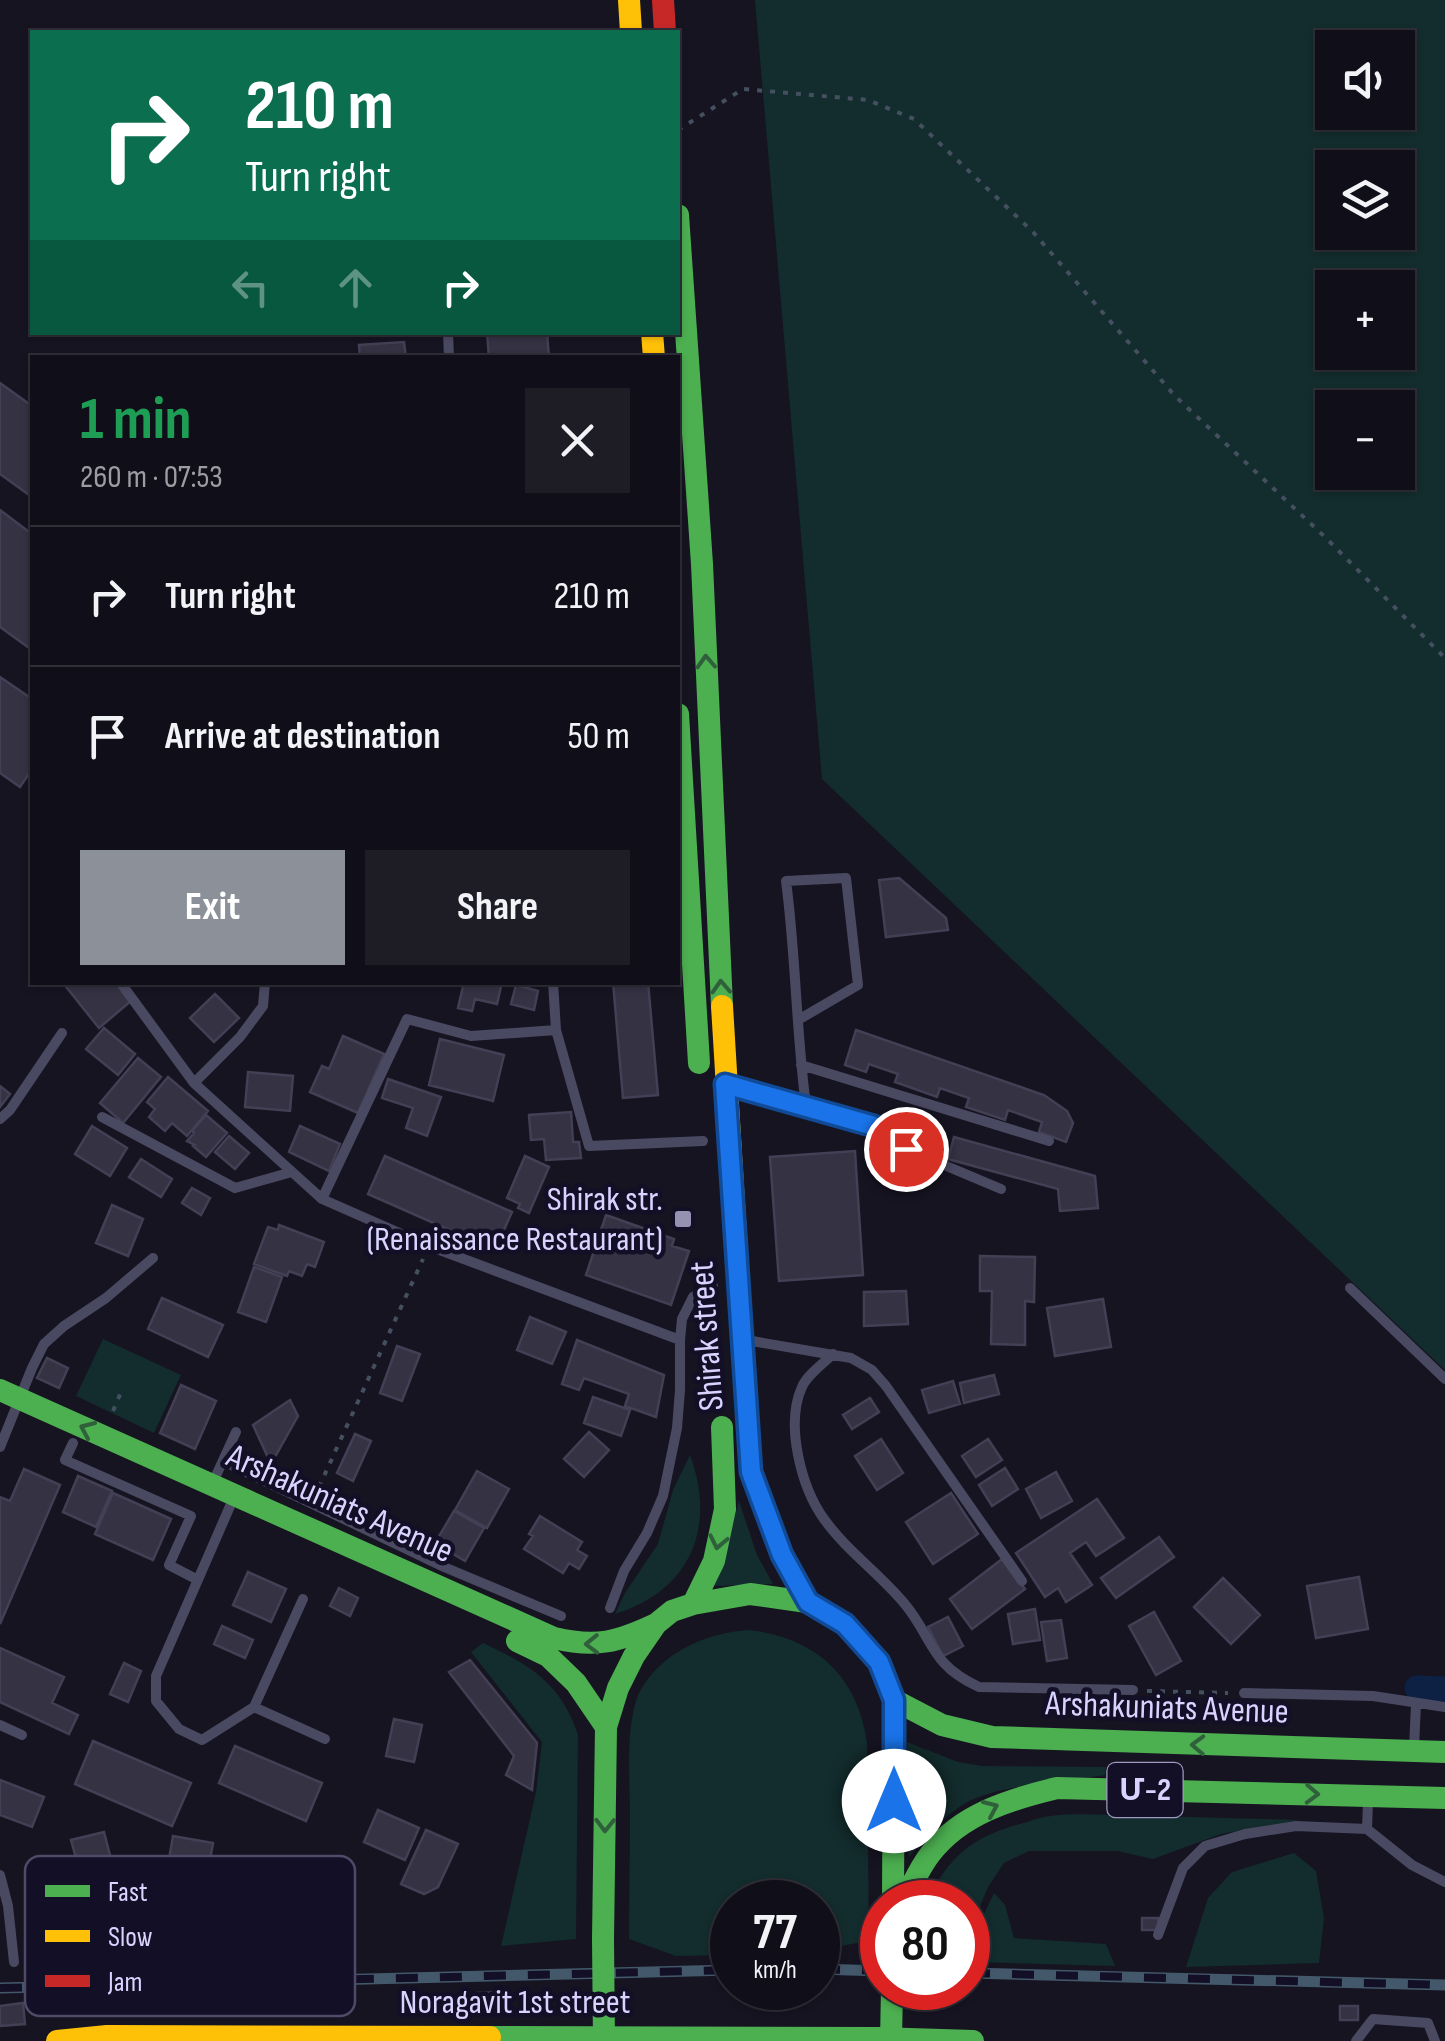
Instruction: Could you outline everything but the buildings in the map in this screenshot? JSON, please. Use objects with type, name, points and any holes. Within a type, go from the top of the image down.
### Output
[{"type":"main road","points":[[629,0],[631,30]]},
{"type":"main road","points":[[662,0],[665,30]]},
{"type":"main road","name":"Shirak street","points":[[680,244],[702,564],[725,1084],[751,1472],[782,1555],[808,1602]]},
{"type":"main road","points":[[680,748],[700,1083]]},
{"type":"main road","name":"Shirak street","points":[[693,1604],[714,1560],[725,1509],[720,1400]]},
{"type":"main road","name":"Arshakuniats Avenue","points":[[8,1404],[73,1444],[231,1504],[554,1638],[580,1646],[614,1643],[656,1624]]},
{"type":"main road","name":"Arshakuniats Avenue","points":[[8,1404],[212,1486],[231,1504],[548,1656],[576,1683],[606,1727]]},
{"type":"main road","name":"Shirak street","points":[[604,2041],[606,1727],[618,1688],[634,1656],[656,1624],[672,1612],[693,1604],[750,1594],[808,1602],[845,1624],[879,1662],[894,1700],[893,1880]]},
{"type":"main road","name":"Arshakuniats Avenue","points":[[894,1700],[942,1726],[992,1737],[1445,1752]]},
{"type":"main road","name":"Մ-2","points":[[916,1880],[934,1849],[975,1815],[1018,1797],[1057,1788],[1445,1798]]},
{"type":"main road","points":[[891,2041],[892,2010]]},
{"type":"main road","name":"Noragavit 1st street","points":[[57,2041],[107,2036],[973,2041]]},
{"type":"lane","points":[[798,1020],[858,984],[846,878],[786,881],[792,926],[798,1020],[801,1065],[806,1106]]},
{"type":"lane","points":[[122,985],[194,1083],[322,1199],[430,1246],[680,1340]]},
{"type":"lane","points":[[194,1083],[240,1037],[262,1006],[266,985]]},
{"type":"lane","points":[[553,985],[556,1030],[589,1146],[703,1141]]},
{"type":"lane","points":[[322,1199],[406,1018],[470,1036],[556,1030]]},
{"type":"lane","points":[[0,1119],[62,1033]]},
{"type":"lane","points":[[801,1065],[1049,1141]]},
{"type":"lane","points":[[725,1084],[874,1126],[906,1149],[1002,1190]]},
{"type":"lane","points":[[102,1116],[235,1188],[292,1172]]},
{"type":"lane","points":[[0,1448],[8,1404],[44,1344],[153,1258]]},
{"type":"lane","points":[[610,1608],[624,1571],[663,1496],[677,1428],[682,1319],[693,1297],[713,1287]]},
{"type":"lane","points":[[1350,1288],[1445,1379]]},
{"type":"lane","points":[[742,1339],[851,1358],[872,1370],[1022,1580]]},
{"type":"lane","points":[[834,1354],[803,1383],[795,1407],[796,1450],[808,1486],[823,1518],[907,1606],[943,1664],[979,1687],[1133,1690]]},
{"type":"lane","points":[[212,1486],[236,1432]]},
{"type":"lane","points":[[73,1444],[65,1460],[191,1516],[168,1564],[198,1580]]},
{"type":"lane","points":[[223,1460],[444,1567],[561,1616]]},
{"type":"lane","points":[[231,1504],[156,1676],[156,1700],[179,1730],[202,1740],[254,1707],[302,1599]]},
{"type":"lane","points":[[1244,1693],[1373,1696],[1445,1707]]},
{"type":"lane","points":[[1414,1751],[1416,1704]]},
{"type":"lane","points":[[254,1707],[324,1739]]},
{"type":"lane","points":[[0,1725],[22,1734]]},
{"type":"lane","points":[[1367,1829],[1368,1796]]},
{"type":"lane","points":[[1158,1935],[1184,1868],[1205,1846],[1245,1834],[1296,1826],[1367,1829],[1412,1865],[1445,1882]]},
{"type":"lane","points":[[0,1875],[14,1962]]},
{"type":"lane","points":[[1356,2041],[1373,2019],[1428,2022],[1435,2041]]},
{"type":"path","points":[[680,129],[743,89],[868,100],[914,119],[1033,232],[1174,396],[1326,538],[1445,658]]},
{"type":"path","points":[[312,1503],[430,1246]]},
{"type":"path","points":[[106,1425],[122,1392]]},
{"type":"path","points":[[1133,1690],[1244,1693]]},
{"type":"green space","points":[[755,0],[1445,0],[1445,1370],[822,779]]},
{"type":"green space","points":[[103,1339],[181,1375],[154,1433],[76,1396]]},
{"type":"green space","points":[[690,1455],[700,1507],[691,1553],[662,1590],[615,1614],[658,1544],[673,1490]]},
{"type":"green space","points":[[739,1501],[757,1555],[773,1584],[714,1586]]},
{"type":"green space","points":[[748,1630],[793,1641],[829,1664],[854,1697],[867,1742],[868,1880],[860,1880],[860,1943],[840,1946],[840,1880],[710,1880],[710,1955],[676,1956],[629,1939],[629,1748],[637,1698],[663,1662],[718,1635]]},
{"type":"green space","points":[[483,1643],[542,1678],[563,1702],[578,1735],[576,1939],[501,1946],[536,1792],[542,1742],[471,1652]]},
{"type":"green space","points":[[907,1742],[958,1762],[982,1766],[1106,1767],[1105,1775],[979,1797],[950,1814],[909,1857]]},
{"type":"green space","points":[[1075,1814],[1299,1820],[1221,1834],[1153,1859],[1117,1851],[1029,1851],[1004,1863],[990,1884],[990,1880],[939,1880],[963,1851],[988,1835],[1047,1817]]},
{"type":"green space","points":[[1294,1853],[1316,1871],[1324,1918],[1319,1963],[1186,1967],[1208,1898],[1232,1872]]},
{"type":"green space","points":[[994,1893],[1005,1905],[1014,1938],[1106,1944],[1115,1966],[990,1963],[990,1901]]},
{"type":"waterway","points":[[1417,1688],[1445,1689]]},
{"type":"railway","points":[[840,1970],[860,1970]]},
{"type":"railway","points":[[355,1979],[710,1971]]},
{"type":"railway","points":[[990,1974],[1445,1985]]},
{"type":"railway","points":[[0,1988],[25,1987]]},
{"type":"traffic: fast","points":[[680,244],[702,564],[722,1006]]},
{"type":"traffic: fast","points":[[680,747],[699,1063]]},
{"type":"traffic: fast","points":[[745,1383],[751,1472],[782,1555],[807,1602]]},
{"type":"traffic: fast","points":[[0,1390],[554,1638],[606,1642],[656,1624]]},
{"type":"traffic: fast","points":[[693,1604],[714,1561],[725,1509],[722,1427]]},
{"type":"traffic: fast","points":[[603,1939],[606,1727],[618,1688],[656,1624],[672,1611],[693,1604],[750,1594],[807,1602],[845,1623],[879,1663],[894,1700],[893,1880]]},
{"type":"traffic: fast","points":[[517,1641],[548,1656],[576,1683],[606,1727]]},
{"type":"traffic: fast","points":[[894,1700],[942,1725],[992,1737],[1445,1752]]},
{"type":"traffic: fast","points":[[915,1880],[943,1839],[972,1818],[1005,1803],[1057,1788],[1445,1798]]},
{"type":"traffic: fast","points":[[603,1939],[604,2041]]},
{"type":"traffic: fast","points":[[891,2041],[892,2010]]},
{"type":"traffic: fast","points":[[490,2037],[973,2041]]},
{"type":"traffic: slow","points":[[629,0],[631,30]]},
{"type":"traffic: slow","points":[[652,335],[654,355]]},
{"type":"traffic: slow","points":[[722,1006],[745,1383]]},
{"type":"traffic: slow","points":[[57,2041],[107,2036],[490,2037]]},
{"type":"traffic: jam","points":[[663,0],[665,30]]},
{"type":"place","name":"Shirak str. (Renaissance Restaurant)","points":[[683,1219]]},
{"type":"route","points":[[894,1801],[894,1700],[879,1662],[845,1624],[808,1602],[782,1555],[751,1472],[725,1084],[874,1126],[906,1149]]}]
